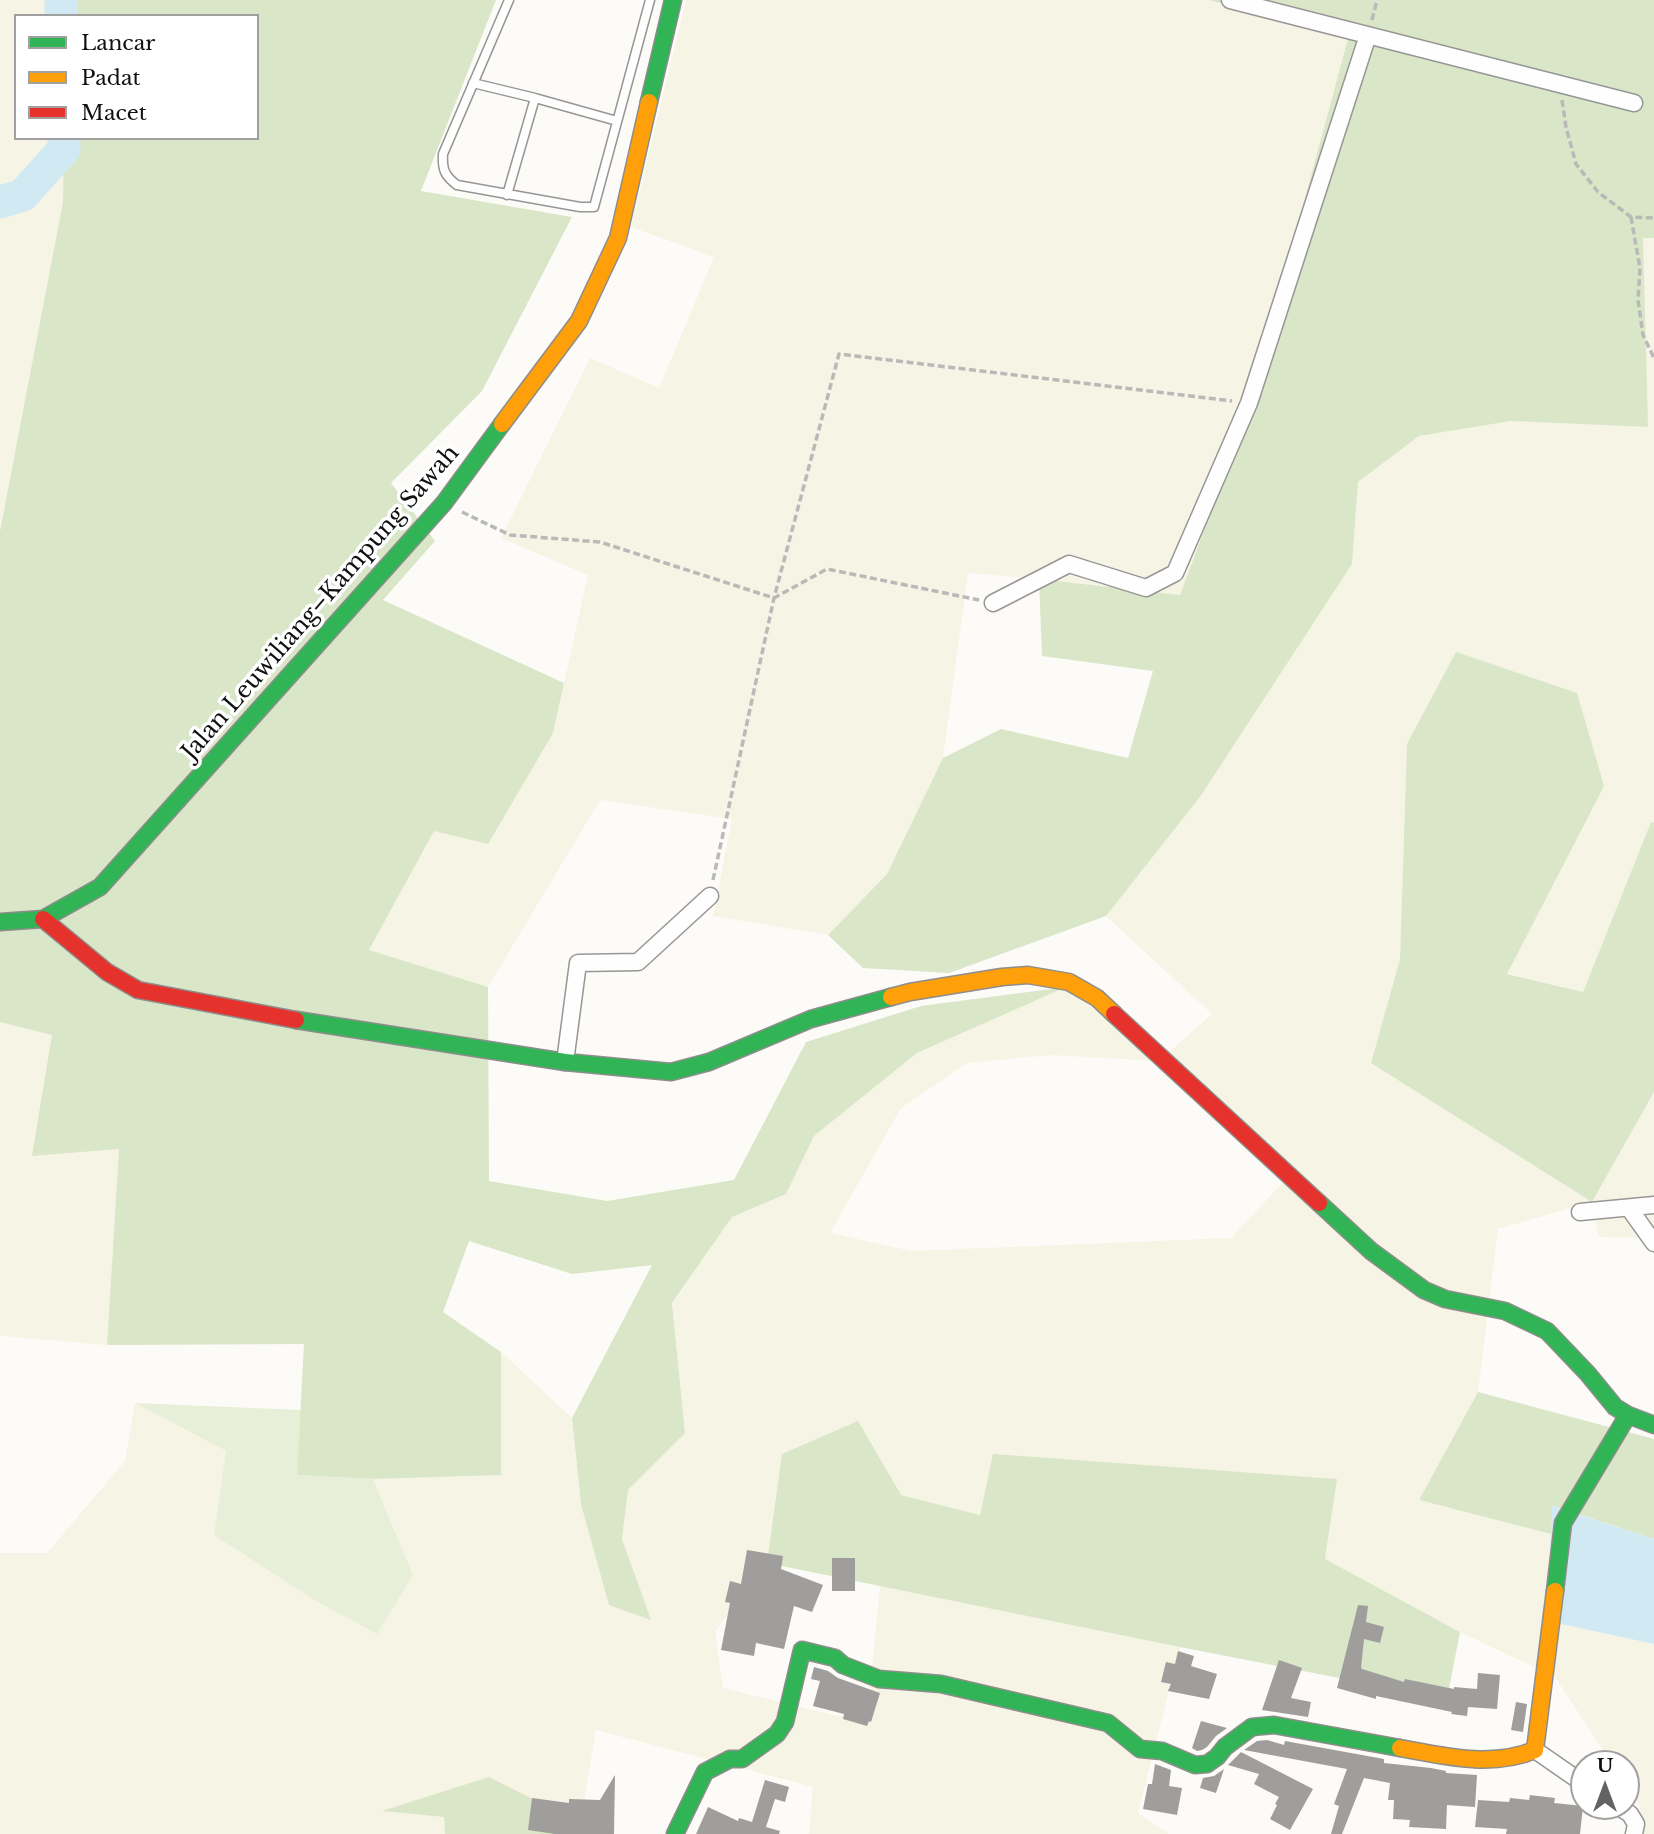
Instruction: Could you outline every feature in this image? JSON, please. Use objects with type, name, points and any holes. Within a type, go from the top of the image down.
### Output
[{"type":"street","name":"Jalan Leuwiliang–Kampung Sawah","points":[[0,922],[43,919],[100,887],[444,503],[579,321],[618,239],[673,0]]},
{"type":"street","points":[[1230,0],[1634,103]]},
{"type":"street","points":[[993,603],[1069,564],[1146,588],[1175,573],[1249,403],[1368,35]]},
{"type":"street","points":[[565,1062],[578,963],[638,962],[710,896]]},
{"type":"street","points":[[43,919],[107,972],[138,990],[325,1025],[565,1062],[671,1072],[709,1062],[811,1019],[910,992],[1028,975],[1069,982],[1097,998],[1371,1251],[1424,1290],[1445,1299],[1505,1311],[1547,1331],[1615,1407],[1654,1425]]},
{"type":"street","points":[[1580,1212],[1654,1205]]},
{"type":"street","points":[[1629,1208],[1654,1243]]},
{"type":"street","points":[[1535,1750],[1563,1523],[1629,1415]]},
{"type":"street","points":[[675,1834],[705,1772],[730,1759],[742,1759],[777,1734],[785,1722],[802,1650],[835,1658],[843,1665],[879,1679],[941,1684],[1108,1723],[1140,1749],[1162,1751],[1195,1765],[1207,1764],[1252,1727],[1274,1725],[1460,1759],[1517,1757],[1535,1750]]},
{"type":"street","points":[[1535,1750],[1570,1774]]},
{"type":"lane","points":[[509,0],[443,154],[442,167],[446,177],[457,186],[580,207],[594,207],[650,0]]},
{"type":"lane","points":[[473,83],[617,121]]},
{"type":"lane","points":[[507,195],[535,98]]},
{"type":"path","points":[[1559,84],[1576,164],[1598,192],[1631,217],[1654,218]]},
{"type":"path","points":[[1631,217],[1640,268],[1638,300],[1643,335],[1654,358]]},
{"type":"path","points":[[710,896],[774,598],[839,354],[1249,403]]},
{"type":"path","points":[[444,503],[510,535],[600,542],[774,598],[827,569],[993,603]]},
{"type":"shaded area","points":[[0,0],[66,0],[66,14],[14,14],[14,140],[64,140],[63,202],[0,531]]},
{"type":"shaded area","points":[[686,0],[1209,0],[1349,35],[1245,420],[1180,596],[968,573],[943,758],[887,874],[828,935],[713,916],[732,819],[600,800],[488,987],[369,951],[434,830],[553,733],[588,575],[501,538],[590,358],[659,388],[714,257],[631,227]]},
{"type":"shaded area","points":[[1643,238],[1654,238],[1654,823],[1651,822],[1583,992],[1507,973],[1604,785],[1407,744],[1400,959],[1371,1062],[1592,1202],[1498,1229],[1478,1392],[1419,1500],[1551,1534],[1547,1621],[1654,1644],[1654,1834],[1644,1834],[1640,1811],[1640,1750],[1603,1750],[1555,1677],[1460,1632],[1325,1559],[1336,1479],[993,1455],[980,1515],[901,1495],[767,1563],[715,1631],[723,1688],[867,1723],[880,1584],[1180,1647],[1138,1813],[1169,1834],[809,1834],[813,1787],[596,1730],[580,1823],[384,1811],[444,1817],[445,1834],[0,1834],[0,1553],[47,1553],[125,1461],[135,1403],[226,1451],[413,1575],[373,1479],[501,1475],[501,1352],[572,1418],[581,1504],[650,1619],[622,1539],[628,1490],[685,1433],[672,1304],[732,1217],[786,1194],[814,1136],[917,1053],[1066,987],[1159,1061],[1212,1014],[1106,916],[1200,797],[1352,564],[1358,482],[1419,436],[1511,421],[1647,427]],"holes":[[[1051,1055],[1159,1061],[1286,1179],[1231,1238],[911,1251],[830,1233],[901,1108],[967,1063]]]},
{"type":"shaded area","points":[[0,1022],[53,1034],[119,1149],[107,1345],[0,1336]]},
{"type":"shaded area","points":[[1654,1092],[1654,1238],[1599,1237],[1592,1202]]},
{"type":"green space","points":[[66,0],[496,0],[421,191],[572,217],[482,391],[391,483],[435,541],[383,600],[564,683],[553,733],[488,844],[434,831],[369,950],[488,987],[489,1181],[607,1201],[734,1180],[806,1042],[921,1006],[1066,987],[917,1053],[814,1136],[786,1194],[732,1217],[672,1303],[685,1433],[628,1490],[622,1539],[651,1620],[609,1605],[581,1504],[572,1418],[652,1265],[572,1274],[469,1241],[443,1312],[501,1352],[501,1475],[373,1479],[297,1475],[304,1344],[107,1345],[119,1149],[32,1156],[52,1035],[0,1022],[0,531],[63,202],[64,140],[259,140],[259,14],[66,14]]},
{"type":"green space","points":[[1209,0],[1654,0],[1654,238],[1643,238],[1648,427],[1511,421],[1419,436],[1358,482],[1352,564],[1200,797],[1106,916],[949,973],[863,968],[828,935],[887,874],[943,758],[1001,729],[1128,758],[1153,671],[1042,656],[1039,579],[1180,595],[1245,420],[1349,35]]},
{"type":"green space","points":[[1456,652],[1577,693],[1604,786],[1507,974],[1583,992],[1651,822],[1654,823],[1654,1092],[1592,1202],[1371,1063],[1400,959],[1407,744]]},
{"type":"green space","points":[[1478,1392],[1654,1439],[1654,1539],[1553,1506],[1551,1534],[1419,1500]]},
{"type":"green space","points":[[135,1403],[301,1410],[297,1475],[373,1479],[413,1575],[377,1634],[313,1599],[214,1535],[226,1451]]},
{"type":"green space","points":[[858,1421],[901,1495],[980,1515],[993,1454],[1337,1479],[1325,1559],[1460,1632],[1447,1699],[767,1563],[782,1454]]},
{"type":"green space","points":[[489,1777],[580,1823],[578,1834],[445,1834],[444,1817],[382,1811]]},
{"type":"water","points":[[1552,1506],[1654,1539],[1654,1644],[1547,1621]]},
{"type":"building","points":[[747,1550],[783,1556],[781,1569],[823,1585],[812,1612],[794,1606],[784,1649],[756,1643],[754,1656],[721,1650],[730,1603],[725,1602],[730,1581],[741,1584]]},
{"type":"building","points":[[832,1558],[855,1558],[855,1591],[832,1591]]},
{"type":"building","points":[[1358,1605],[1368,1606],[1366,1622],[1384,1627],[1380,1643],[1364,1639],[1362,1669],[1404,1682],[1405,1679],[1454,1689],[1477,1689],[1478,1673],[1500,1675],[1497,1709],[1468,1707],[1467,1716],[1451,1714],[1452,1712],[1376,1696],[1376,1699],[1337,1688]]},
{"type":"building","points":[[1178,1651],[1194,1656],[1191,1666],[1217,1674],[1209,1699],[1168,1691],[1171,1684],[1161,1682],[1166,1662],[1175,1664]]},
{"type":"building","points":[[1279,1660],[1302,1668],[1291,1698],[1311,1702],[1308,1717],[1262,1710]]},
{"type":"building","points":[[814,1667],[880,1693],[871,1722],[869,1721],[867,1726],[843,1719],[844,1714],[813,1706],[820,1681],[811,1679]]},
{"type":"building","points":[[1516,1702],[1527,1704],[1523,1732],[1511,1730]]},
{"type":"building","points":[[1201,1721],[1227,1728],[1207,1747],[1197,1751],[1192,1748]]},
{"type":"building","points":[[1267,1740],[1284,1745],[1285,1741],[1384,1759],[1384,1763],[1477,1775],[1475,1807],[1447,1805],[1446,1829],[1409,1827],[1410,1820],[1393,1819],[1394,1800],[1388,1800],[1390,1783],[1364,1778],[1342,1834],[1331,1834],[1339,1806],[1334,1804],[1347,1769],[1244,1750],[1257,1741]]},
{"type":"building","points":[[1241,1752],[1313,1789],[1290,1830],[1270,1819],[1279,1797],[1254,1784],[1259,1774],[1228,1765]]},
{"type":"building","points":[[1155,1764],[1171,1770],[1169,1786],[1182,1788],[1177,1815],[1143,1809],[1148,1784],[1152,1784]]},
{"type":"building","points":[[1224,1769],[1216,1793],[1200,1788],[1203,1778],[1214,1776]]},
{"type":"building","points":[[615,1775],[614,1834],[555,1834],[528,1830],[532,1798],[569,1803],[569,1799],[600,1800]]},
{"type":"building","points":[[765,1780],[789,1787],[785,1802],[775,1799],[766,1827],[780,1831],[779,1834],[696,1834],[708,1807],[738,1821],[739,1818],[752,1822]]},
{"type":"building","points":[[1530,1795],[1555,1798],[1554,1803],[1570,1805],[1570,1820],[1582,1820],[1580,1834],[1506,1834],[1507,1829],[1475,1827],[1478,1800],[1529,1800]]},
{"type":"waterway","points":[[61,0],[61,14]]},
{"type":"waterway","points":[[0,202],[23,195],[64,149],[64,140]]},
{"type":"traffic: fast","points":[[649,102],[673,0]]},
{"type":"traffic: fast","points":[[0,922],[43,919],[100,887],[444,503],[502,424]]},
{"type":"traffic: fast","points":[[296,1020],[565,1062],[671,1072],[709,1062],[811,1019],[891,997]]},
{"type":"traffic: fast","points":[[1319,1203],[1371,1251],[1424,1290],[1445,1299],[1505,1311],[1547,1331],[1615,1407],[1654,1425]]},
{"type":"traffic: fast","points":[[1555,1591],[1563,1523],[1628,1415]]},
{"type":"traffic: fast","points":[[675,1834],[705,1772],[730,1759],[742,1759],[777,1734],[785,1722],[802,1650],[835,1658],[843,1665],[879,1679],[941,1684],[1108,1723],[1140,1749],[1162,1751],[1195,1765],[1207,1764],[1252,1727],[1274,1725],[1400,1748]]},
{"type":"traffic: slow","points":[[502,424],[579,321],[618,238],[649,102]]},
{"type":"traffic: slow","points":[[891,997],[1002,977],[1028,975],[1069,982],[1097,998],[1114,1014]]},
{"type":"traffic: slow","points":[[1400,1748],[1468,1759],[1502,1758],[1535,1750],[1555,1591]]},
{"type":"traffic: jam","points":[[43,919],[107,972],[138,990],[296,1020]]},
{"type":"traffic: jam","points":[[1114,1014],[1319,1203]]}]
